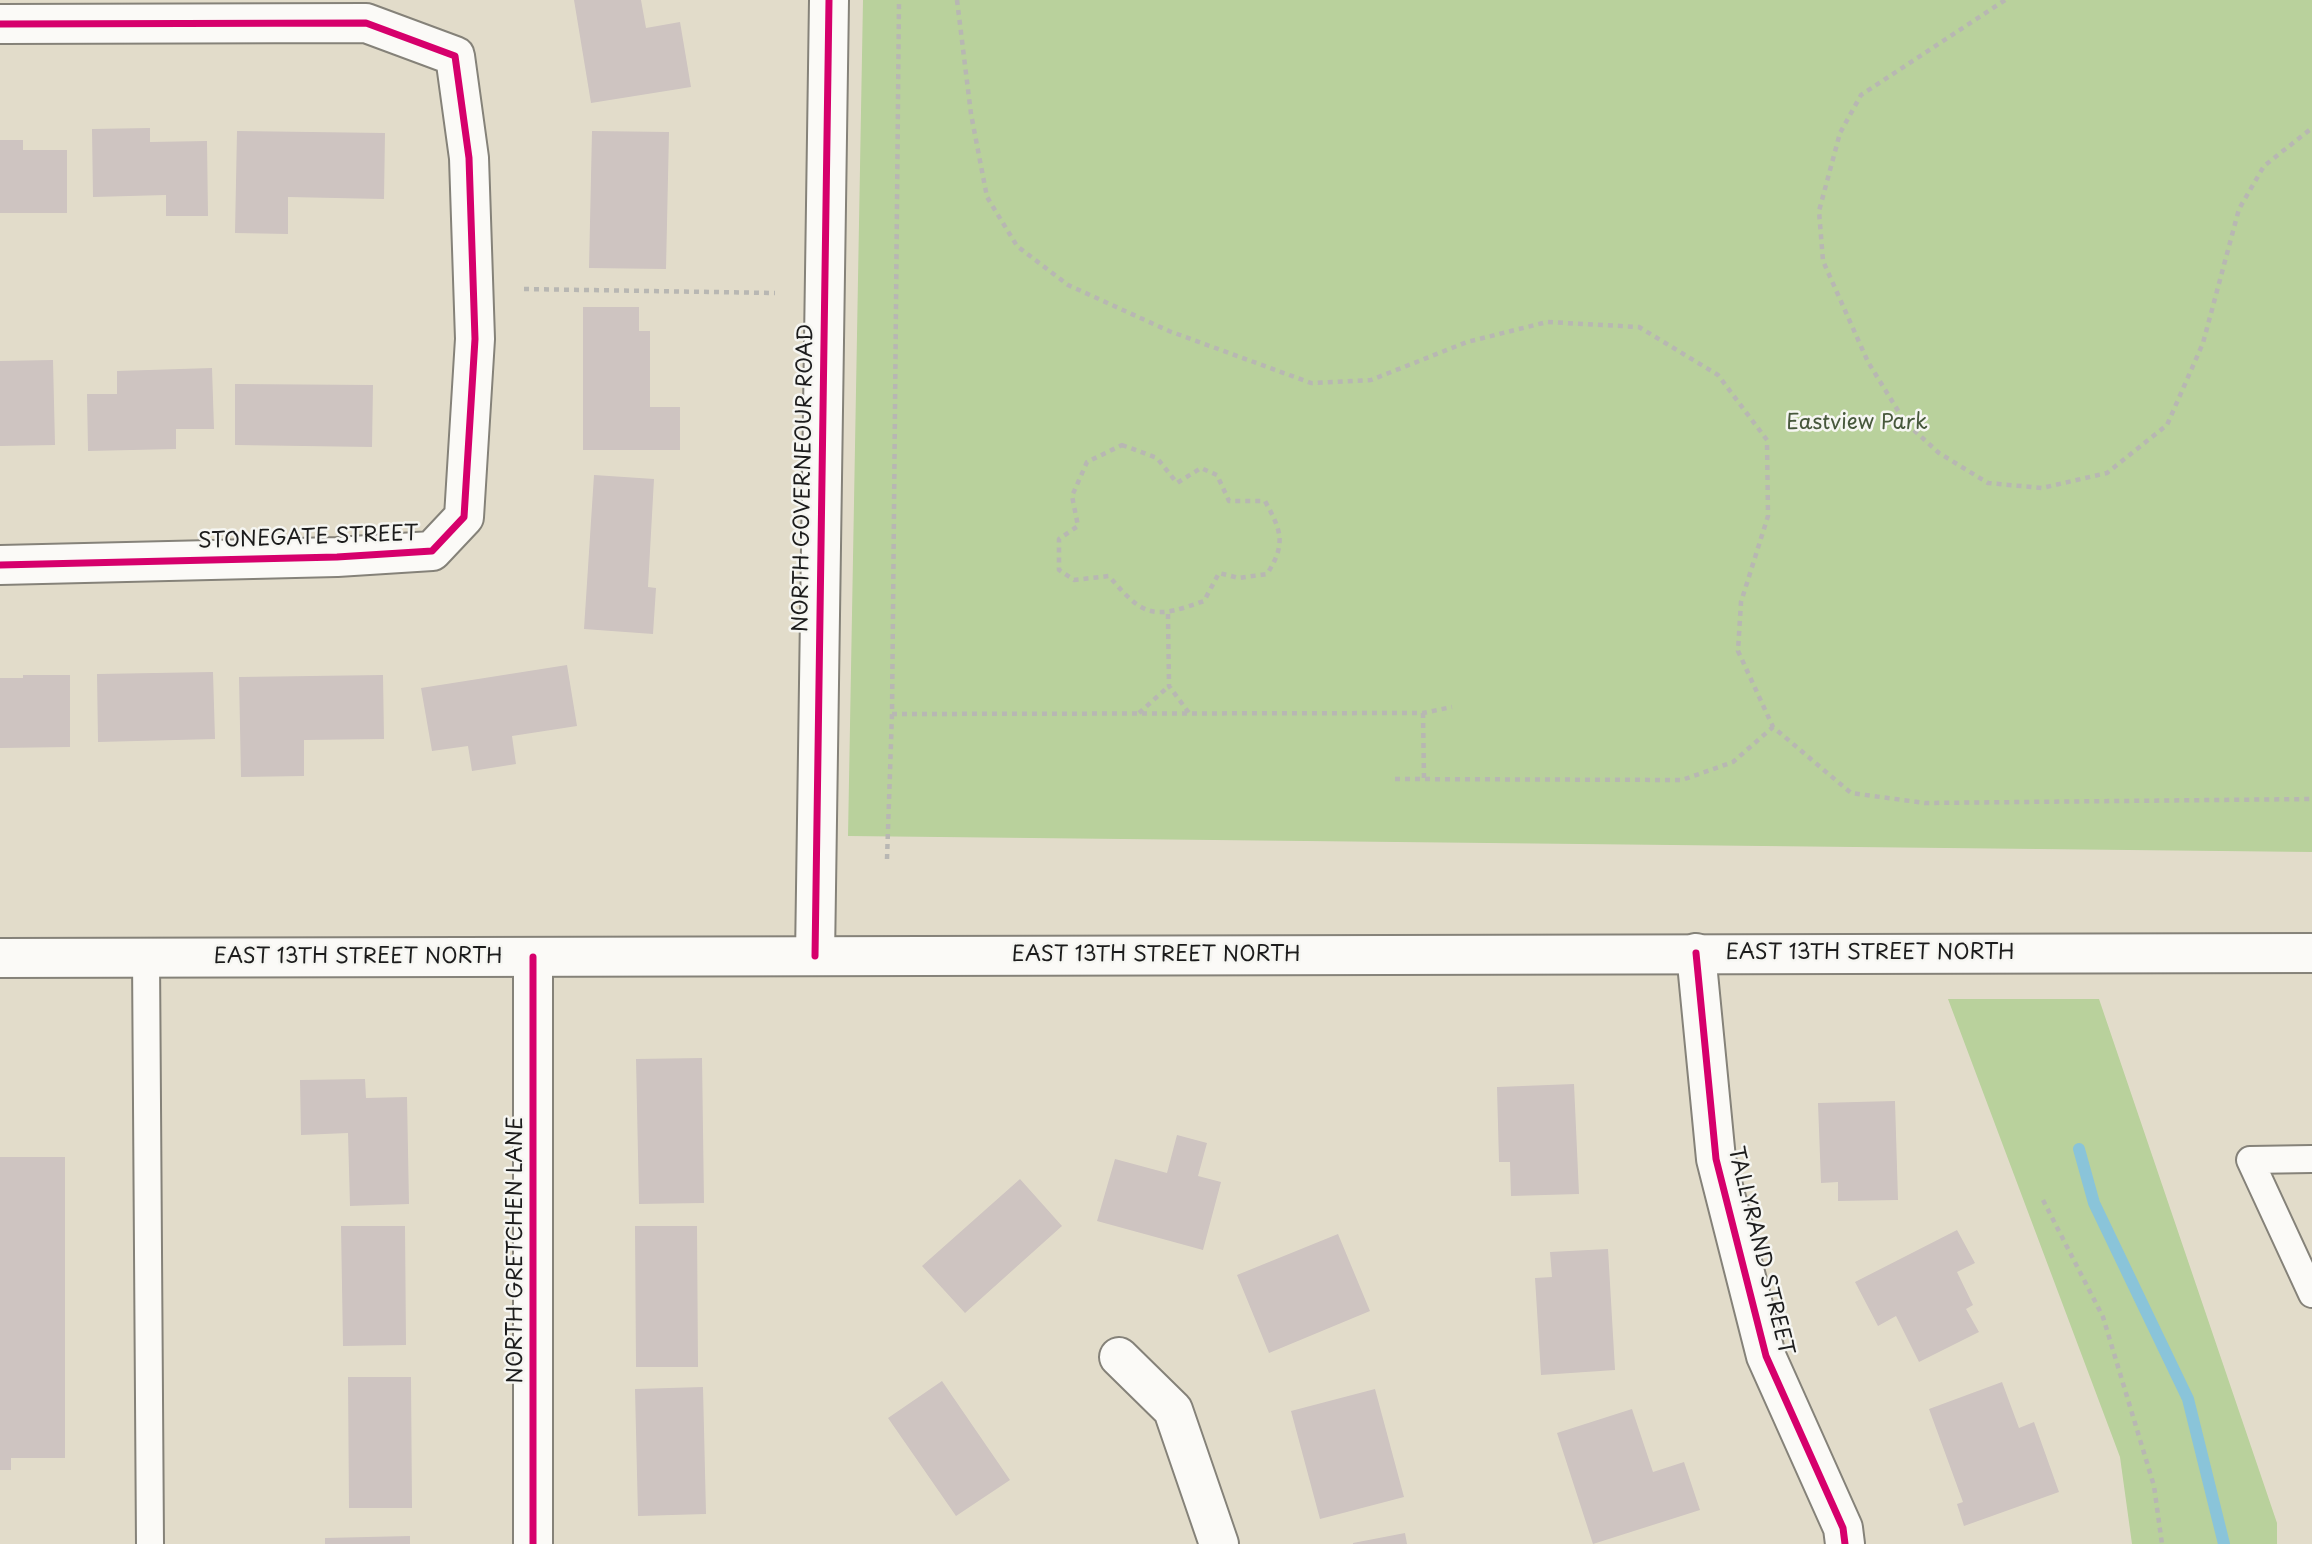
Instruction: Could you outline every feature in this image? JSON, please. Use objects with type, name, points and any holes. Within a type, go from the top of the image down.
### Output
[{"type":"street","name":"NORTH GOVERNEOUR ROAD","points":[[815,956],[829,0]]},
{"type":"street","name":"STONEGATE STREET","points":[[0,24],[366,23],[455,56],[469,158],[475,338],[464,517],[432,551],[338,557],[0,565]]},
{"type":"street","name":"TALLYRAND STREET","points":[[1696,953],[1716,1159],[1766,1356],[1843,1528],[1845,1544]]},
{"type":"street","name":"EAST 13TH STREET NORTH","points":[[0,958],[2312,953]]},
{"type":"street","name":"NORTH GRETCHEN LANE","points":[[533,957],[533,1544]]},
{"type":"street","points":[[1119,1357],[1173,1410],[1219,1544]]},
{"type":"lane","points":[[146,957],[150,1544]]},
{"type":"lane","points":[[2312,1159],[2250,1160],[2312,1294]]},
{"type":"path","points":[[887,859],[892,714],[898,0]]},
{"type":"path","points":[[957,0],[971,114],[988,197],[1017,246],[1068,285],[1169,331],[1311,383],[1371,380],[1467,342],[1547,322],[1639,327],[1718,375],[1767,440],[1768,516],[1741,603],[1738,651],[1773,727],[1851,793],[1925,803],[2312,799]]},
{"type":"path","points":[[2005,0],[1861,95],[1840,133],[1819,211],[1823,261],[1868,362],[1880,382],[1905,422],[1939,453],[1988,483],[2042,488],[2107,473],[2167,425],[2203,344],[2239,209],[2264,166],[2312,128]]},
{"type":"path","points":[[524,289],[775,293]]},
{"type":"path","points":[[1122,445],[1157,458],[1177,483],[1200,468],[1217,475],[1229,501],[1265,501],[1279,526],[1280,553],[1266,574],[1239,578],[1219,573],[1204,601],[1168,614],[1150,612],[1125,594],[1109,576],[1074,580],[1059,570],[1059,539],[1078,526],[1072,496],[1087,462],[1122,445]]},
{"type":"path","points":[[1168,614],[1169,685],[1189,713]]},
{"type":"path","points":[[1139,713],[1169,685]]},
{"type":"path","points":[[892,714],[1423,713],[1452,707]]},
{"type":"path","points":[[1423,713],[1424,780]]},
{"type":"path","points":[[1395,779],[1682,780],[1733,762],[1773,727]]},
{"type":"path","points":[[2043,1200],[2103,1317],[2154,1486],[2162,1544]]},
{"type":"green space","name":"Eastview Park","points":[[863,0],[2312,0],[2312,852],[848,836]]},
{"type":"green space","points":[[1948,999],[2099,999],[2277,1523],[2277,1544],[2132,1544],[2120,1457]]},
{"type":"building","points":[[574,0],[641,0],[646,28],[680,22],[691,87],[591,103]]},
{"type":"building","points":[[150,128],[150,142],[207,141],[208,216],[166,216],[166,195],[93,197],[92,129]]},
{"type":"building","points":[[237,131],[385,133],[384,199],[288,197],[288,234],[235,233]]},
{"type":"building","points":[[592,131],[669,132],[666,269],[589,268]]},
{"type":"building","points":[[0,140],[23,140],[23,150],[67,150],[67,213],[0,213]]},
{"type":"building","points":[[583,307],[639,307],[639,331],[650,331],[650,407],[680,407],[680,450],[583,450]]},
{"type":"building","points":[[53,360],[55,445],[0,446],[0,361]]},
{"type":"building","points":[[212,368],[214,429],[176,429],[176,449],[88,451],[87,394],[117,394],[117,371]]},
{"type":"building","points":[[235,384],[373,385],[372,447],[235,445]]},
{"type":"building","points":[[594,475],[654,479],[648,587],[656,588],[653,634],[584,629]]},
{"type":"building","points":[[567,665],[577,726],[512,736],[516,764],[472,771],[468,746],[432,751],[421,688]]},
{"type":"building","points":[[213,672],[215,739],[98,742],[97,674]]},
{"type":"building","points":[[23,675],[70,675],[70,747],[0,748],[0,678],[23,678]]},
{"type":"building","points":[[383,675],[384,739],[304,740],[304,776],[241,777],[239,677]]},
{"type":"building","points":[[702,1058],[704,1203],[639,1204],[636,1059]]},
{"type":"building","points":[[365,1079],[366,1098],[407,1097],[409,1204],[350,1206],[348,1133],[301,1135],[300,1080]]},
{"type":"building","points":[[1574,1084],[1579,1194],[1511,1196],[1510,1162],[1499,1162],[1497,1087]]},
{"type":"building","points":[[1895,1101],[1898,1200],[1838,1201],[1838,1182],[1821,1183],[1818,1103]]},
{"type":"building","points":[[1177,1135],[1207,1143],[1198,1176],[1221,1182],[1203,1250],[1097,1221],[1115,1159],[1167,1173]]},
{"type":"building","points":[[0,1157],[65,1157],[65,1458],[11,1458],[11,1470],[0,1470]]},
{"type":"building","points":[[1020,1179],[1062,1226],[965,1313],[922,1266]]},
{"type":"building","points":[[341,1226],[405,1226],[406,1345],[343,1346]]},
{"type":"building","points":[[635,1226],[697,1226],[698,1367],[636,1367]]},
{"type":"building","points":[[1957,1230],[1975,1263],[1957,1272],[1973,1305],[1966,1309],[1979,1332],[1919,1362],[1896,1316],[1878,1326],[1855,1282]]},
{"type":"building","points":[[1338,1234],[1370,1311],[1269,1353],[1237,1275]]},
{"type":"building","points":[[1608,1249],[1615,1370],[1541,1375],[1535,1278],[1552,1277],[1550,1252]]},
{"type":"building","points":[[348,1377],[411,1377],[412,1508],[349,1508]]},
{"type":"building","points":[[942,1381],[1010,1480],[956,1516],[888,1418]]},
{"type":"building","points":[[2002,1382],[2019,1428],[2034,1422],[2059,1492],[1964,1526],[1957,1504],[1963,1502],[1929,1409]]},
{"type":"building","points":[[703,1387],[706,1514],[638,1516],[635,1389]]},
{"type":"building","points":[[1375,1389],[1404,1497],[1320,1519],[1291,1411]]},
{"type":"building","points":[[1632,1409],[1653,1472],[1684,1462],[1700,1510],[1593,1544],[1557,1433]]},
{"type":"building","points":[[1405,1533],[1407,1544],[1353,1544],[1353,1543]]},
{"type":"building","points":[[410,1536],[410,1544],[325,1544],[325,1538]]},
{"type":"waterway","points":[[2079,1149],[2094,1203],[2188,1399],[2224,1544]]},
{"type":"cycle path","points":[[815,956],[829,0]]},
{"type":"cycle path","points":[[0,24],[366,23],[455,56],[469,158],[475,339],[464,517],[432,551],[337,557],[0,565]]},
{"type":"cycle path","points":[[1696,953],[1716,1159],[1766,1356],[1843,1528],[1845,1544]]},
{"type":"cycle path","points":[[533,957],[533,1544]]}]
